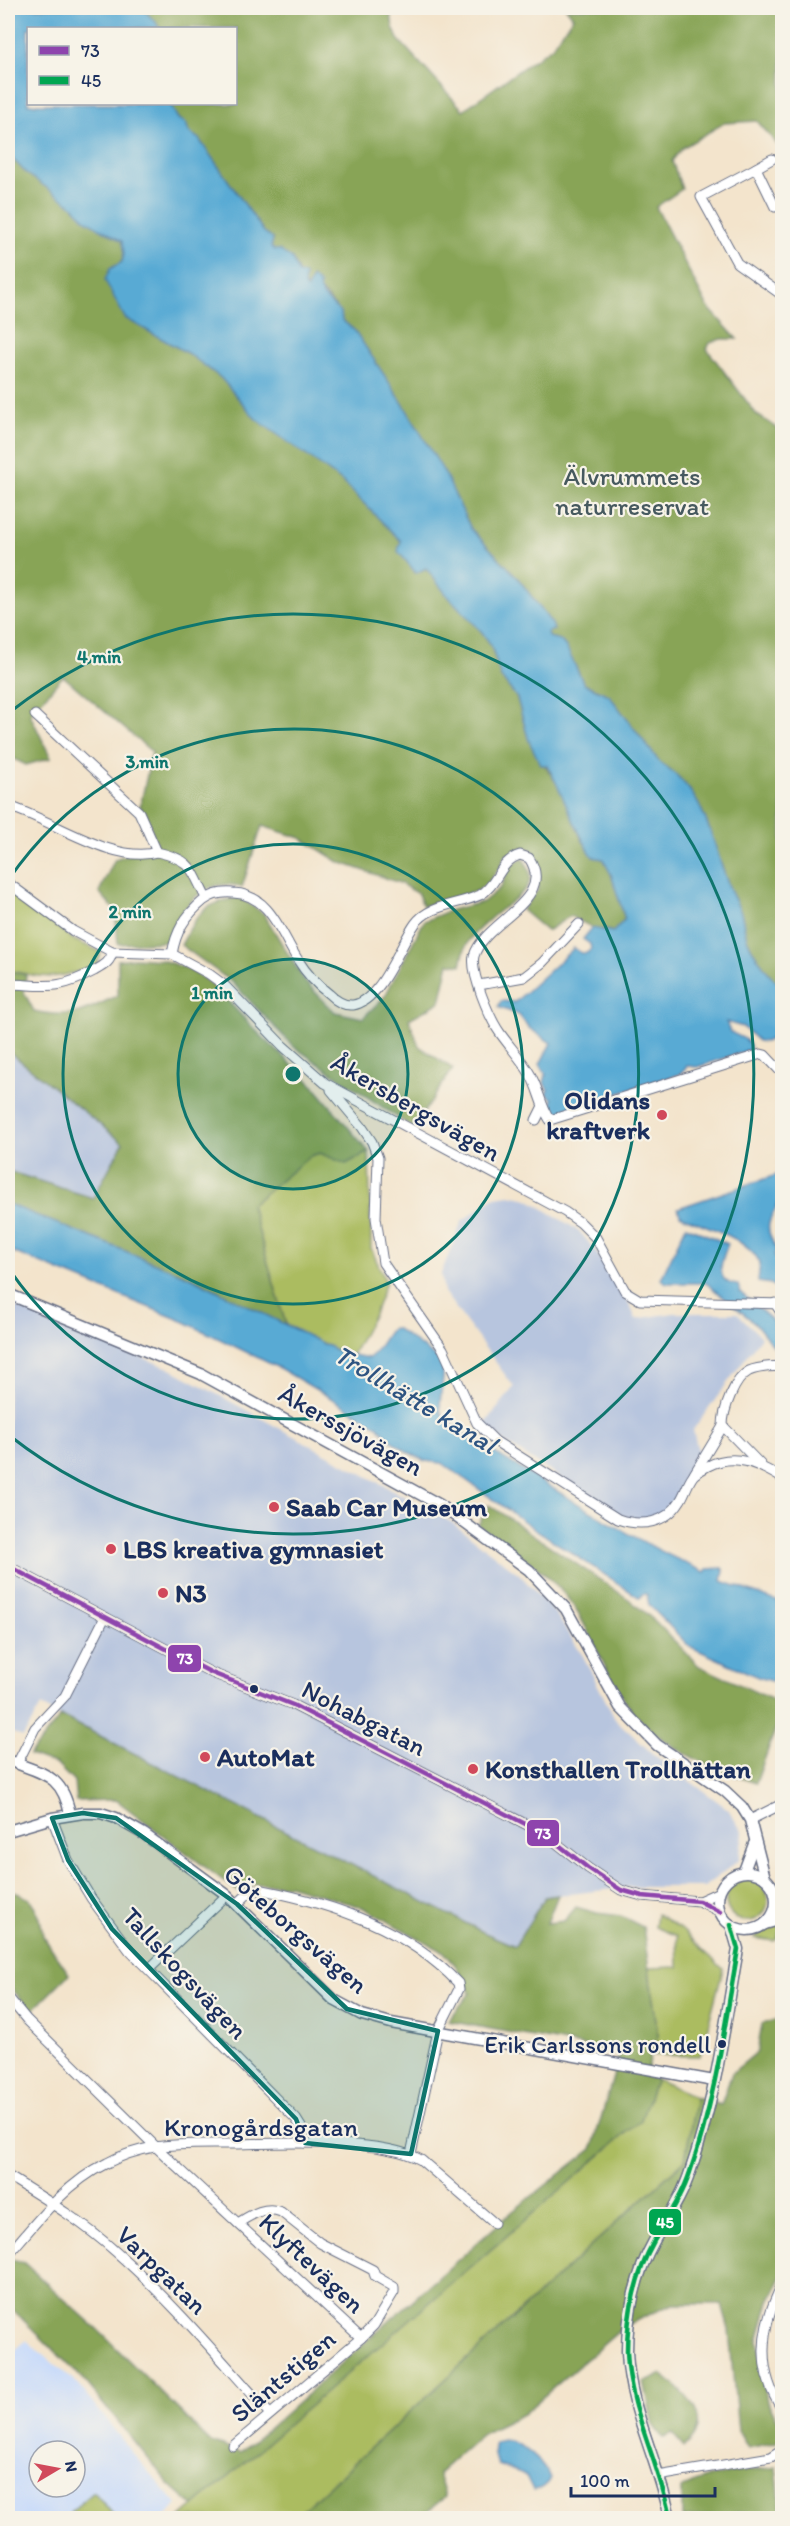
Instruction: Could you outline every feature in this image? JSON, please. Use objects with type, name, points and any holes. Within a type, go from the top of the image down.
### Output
[{"type":"street","points":[[772,159],[701,197],[737,263],[783,295]]},
{"type":"street","points":[[756,168],[775,207]]},
{"type":"street","points":[[35,715],[139,812],[157,852]]},
{"type":"street","points":[[8,806],[112,850],[141,856],[157,852],[179,859],[190,866],[196,874],[206,898]]},
{"type":"street","points":[[172,954],[179,928],[206,898],[225,892],[243,893],[265,906],[299,961],[320,987],[338,1002],[351,1005],[367,998],[375,990],[398,957],[416,922],[427,913],[482,894],[495,880],[506,861],[520,855],[526,856],[531,860],[535,869],[534,886],[526,900],[478,945],[473,963],[479,985],[499,1031],[531,1074],[542,1108],[550,1120],[760,1054],[765,1055],[783,1073]]},
{"type":"street","name":"Åkersbergsvägen","points":[[8,883],[73,931],[112,952],[172,954],[209,974],[325,1083],[565,1212],[581,1223],[596,1238],[625,1291],[640,1300],[779,1303]]},
{"type":"street","points":[[479,985],[524,977],[542,963],[579,924]]},
{"type":"street","points":[[8,984],[58,986],[72,982],[104,965],[111,958],[112,952]]},
{"type":"street","points":[[325,1083],[362,1127],[372,1142],[378,1158],[376,1218],[383,1263],[443,1349],[477,1423],[495,1441],[603,1510],[630,1523],[652,1522],[670,1515],[723,1426],[725,1406],[744,1375],[751,1370],[783,1366]]},
{"type":"street","points":[[536,1120],[542,1108]]},
{"type":"street","name":"Åkerssjövägen","points":[[8,1294],[201,1374],[415,1491],[529,1570],[566,1609],[620,1707],[671,1755],[725,1791],[742,1807],[750,1820],[765,1878]]},
{"type":"street","points":[[779,1303],[783,1314]]},
{"type":"street","points":[[723,1426],[762,1466]]},
{"type":"street","points":[[694,1474],[715,1462],[740,1459],[762,1466],[783,1478]]},
{"type":"street","name":"Nohabgatan","points":[[8,1566],[212,1673],[292,1705],[544,1834],[621,1890],[642,1896],[699,1901],[720,1912]]},
{"type":"street","points":[[70,1814],[65,1794],[54,1780],[12,1762],[35,1728],[65,1696],[105,1617]]},
{"type":"street","points":[[750,1820],[783,1804]]},
{"type":"street","name":"Göteborgsvägen","points":[[8,1831],[70,1814],[101,1813],[130,1826],[227,1895],[334,2000],[347,2009],[391,2023],[714,2081]]},
{"type":"street","name":"Tallskogsvägen","points":[[52,1818],[68,1860],[91,1898],[124,1944],[296,2119],[301,2127],[305,2143]]},
{"type":"street","name":"Åkerssjövägen","points":[[744,1872],[754,1841]]},
{"type":"street","points":[[738,1949],[731,1925],[720,1912],[717,1902],[719,1892],[730,1876],[753,1872],[765,1878],[772,1886],[779,1898],[765,1924]]},
{"type":"street","points":[[237,1904],[252,1890],[305,1899],[340,1909],[416,1947],[458,1983],[459,1989],[438,2031],[411,2154]]},
{"type":"street","name":"Nohabgatan","points":[[699,1901],[719,1892]]},
{"type":"street","points":[[149,1969],[227,1895]]},
{"type":"street","points":[[731,1925],[751,1930],[783,1919]]},
{"type":"street","points":[[670,2518],[634,2403],[627,2347],[632,2304],[640,2273],[652,2244],[690,2175],[706,2120],[738,1949],[751,1930]]},
{"type":"street","name":"Klyftevägen","points":[[8,1997],[27,2020],[156,2147],[237,2223],[361,2338],[381,2315],[394,2292],[394,2288],[375,2276],[373,2270],[320,2243],[281,2212],[274,2209],[265,2210],[237,2223]]},
{"type":"street","name":"Kronogårdsgatan","points":[[8,2255],[53,2204],[83,2177],[106,2163],[130,2153],[156,2147],[305,2143],[354,2146],[411,2154],[494,2223]]},
{"type":"street","name":"Varpgatan","points":[[8,2176],[53,2204],[123,2258],[197,2333],[270,2414]]},
{"type":"street","points":[[783,2285],[765,2327],[763,2347],[767,2377],[783,2409]]},
{"type":"street","name":"Släntstigen","points":[[233,2446],[361,2338]]},
{"type":"street","points":[[658,2476],[771,2457],[783,2450]]},
{"type":"highlighted area","points":[[83,1813],[116,1818],[237,1904],[347,2009],[438,2031],[411,2154],[305,2143],[296,2119],[112,1929],[68,1860],[52,1818]]},
{"type":"shaded area","points":[[8,1051],[123,1143],[93,1198],[8,1171]]},
{"type":"shaded area","points":[[510,1195],[528,1199],[579,1231],[595,1250],[628,1301],[636,1319],[674,1313],[737,1313],[761,1337],[693,1430],[700,1459],[673,1506],[664,1513],[648,1519],[631,1520],[619,1515],[506,1443],[485,1424],[514,1387],[444,1292],[441,1274],[462,1221],[495,1197]]},
{"type":"shaded area","points":[[8,1304],[169,1368],[451,1522],[519,1574],[555,1613],[583,1656],[615,1719],[654,1755],[728,1809],[743,1833],[739,1860],[704,1887],[630,1887],[545,1897],[516,1946],[485,1933],[41,1706],[23,1737],[8,1731]]},
{"type":"shaded area","points":[[26,2340],[78,2384],[139,2461],[178,2505],[163,2518],[8,2518],[8,2357]]},
{"type":"green space","name":"Älvrummets naturreservat","points":[[141,8],[390,8],[393,27],[398,39],[463,110],[552,47],[573,17],[566,8],[782,8],[782,150],[757,121],[724,123],[682,148],[672,161],[682,189],[656,207],[707,306],[737,339],[721,339],[710,343],[707,349],[757,415],[776,427],[782,435],[782,987],[751,948],[741,913],[731,892],[706,821],[689,789],[660,763],[609,695],[584,684],[566,647],[560,640],[548,637],[547,632],[554,630],[552,624],[517,577],[471,529],[444,472],[355,331],[342,320],[341,313],[318,289],[310,284],[307,290],[292,259],[271,247],[273,239],[264,232],[199,139],[189,132],[185,123],[179,120],[174,113],[170,105],[237,105],[237,27],[158,27]]},
{"type":"green space","points":[[8,154],[26,173],[73,206],[86,220],[122,241],[124,254],[122,262],[110,269],[125,318],[189,354],[221,378],[256,419],[342,481],[401,541],[415,573],[426,568],[447,595],[482,632],[491,645],[501,677],[517,698],[529,741],[563,793],[581,838],[593,856],[603,859],[611,874],[625,919],[613,932],[605,929],[599,931],[570,916],[547,931],[522,910],[538,890],[537,860],[532,850],[524,847],[505,856],[501,866],[488,883],[477,891],[423,906],[418,894],[400,883],[339,862],[301,838],[262,826],[242,887],[215,886],[194,898],[178,918],[166,942],[118,944],[115,910],[99,892],[115,859],[156,844],[146,813],[140,807],[152,752],[63,676],[30,714],[51,758],[26,765],[8,756]]},
{"type":"green space","points":[[522,858],[530,873],[528,886],[471,938],[461,965],[449,963],[440,1002],[409,1019],[419,1046],[453,1069],[413,1128],[293,1046],[233,983],[181,945],[202,911],[216,903],[239,897],[264,914],[305,982],[335,1012],[363,1018],[385,996],[424,921],[451,910],[483,902],[501,887],[510,866]]},
{"type":"green space","points":[[8,887],[74,940],[101,952],[96,966],[52,977],[8,970]]},
{"type":"green space","points":[[135,958],[162,960],[188,969],[212,984],[254,1029],[311,1083],[369,1152],[346,1164],[320,1153],[310,1156],[251,1205],[286,1325],[192,1278],[8,1204],[8,1171],[93,1198],[123,1143],[8,1051],[8,970],[26,975],[24,992],[34,1011],[68,1014],[86,1010],[118,995],[118,960]]},
{"type":"green space","points":[[369,1152],[371,1248],[386,1282],[374,1314],[352,1355],[342,1353],[286,1325],[251,1205],[310,1156],[320,1153],[346,1164]]},
{"type":"green space","points":[[489,1505],[630,1600],[656,1622],[699,1666],[782,1704],[782,1711],[756,1783],[716,1769],[679,1750],[646,1725],[631,1710],[565,1594],[530,1562],[478,1525]]},
{"type":"green space","points":[[61,1716],[485,1933],[515,1946],[545,1897],[558,1895],[547,1923],[564,1921],[576,1907],[621,1916],[643,1927],[658,2036],[646,2077],[656,2079],[641,2120],[194,2506],[169,2484],[86,2382],[8,2305],[8,2265],[11,2260],[24,2263],[96,2328],[211,2442],[241,2453],[513,2211],[592,2149],[620,2053],[448,2021],[470,1993],[456,1966],[444,1952],[362,1907],[288,1885],[254,1884],[237,1891],[116,1800],[76,1801],[74,1782],[57,1765],[29,1755]]},
{"type":"green space","points":[[747,1879],[762,1885],[768,1900],[762,1915],[747,1921],[732,1915],[726,1900],[732,1885]]},
{"type":"green space","points":[[8,1889],[30,1899],[40,1918],[43,1936],[69,1974],[32,2011],[8,1985]]},
{"type":"green space","points":[[657,1914],[681,1929],[723,1969],[700,2056],[651,2055],[658,2036],[649,1968],[678,1967],[677,1936],[655,1927]]},
{"type":"green space","points":[[782,1922],[777,1939],[774,1941],[754,1938],[767,1927]]},
{"type":"green space","points":[[782,2018],[782,2276],[769,2301],[758,2341],[767,2402],[782,2427],[782,2435],[777,2442],[748,2448],[738,2431],[729,2330],[722,2304],[673,2304],[626,2325],[523,2414],[482,2434],[438,2473],[445,2497],[419,2518],[294,2518],[685,2160],[696,2097],[721,2105],[732,2073],[757,2052],[762,2024]]},
{"type":"green space","points":[[656,2079],[696,2097],[685,2160],[294,2518],[180,2518],[640,2120]]},
{"type":"green space","points":[[661,2374],[687,2398],[698,2417],[698,2427],[694,2437],[684,2447],[673,2434],[663,2438],[653,2425],[644,2382]]},
{"type":"green space","points":[[776,2467],[782,2518],[748,2518],[746,2512],[682,2518],[682,2489],[692,2483],[727,2473]]},
{"type":"green space","points":[[94,2492],[116,2518],[76,2518],[70,2512]]},
{"type":"water","points":[[8,8],[141,8],[155,21],[158,27],[27,27],[27,105],[171,105],[178,119],[186,123],[189,132],[199,139],[264,232],[273,239],[271,247],[292,259],[298,273],[305,275],[304,286],[307,289],[312,277],[320,285],[322,295],[341,313],[342,320],[355,331],[402,402],[444,472],[471,529],[517,577],[552,624],[554,630],[547,632],[548,637],[560,640],[566,647],[584,684],[609,695],[660,763],[676,775],[699,804],[724,874],[741,913],[751,948],[782,987],[782,1055],[770,1039],[765,1042],[758,1041],[743,1027],[726,1022],[730,1032],[745,1039],[750,1045],[750,1050],[697,1067],[687,1066],[680,1074],[562,1111],[554,1116],[554,1111],[550,1109],[553,1099],[547,1094],[548,1089],[544,1083],[546,1075],[540,1064],[551,1043],[529,1028],[519,1015],[498,1007],[501,1001],[515,1002],[574,948],[581,953],[587,953],[591,949],[590,944],[583,939],[592,928],[613,932],[625,919],[611,874],[603,859],[593,857],[547,765],[541,765],[529,741],[517,698],[501,677],[491,645],[426,568],[416,573],[398,551],[401,541],[342,481],[256,419],[221,378],[189,354],[125,318],[105,280],[110,269],[122,262],[124,254],[122,241],[86,220],[73,206],[26,173],[8,154]]},
{"type":"water","points":[[782,1173],[783,1190],[770,1219],[769,1231],[777,1250],[774,1255],[782,1267],[782,1294],[771,1284],[758,1282],[760,1262],[744,1245],[724,1233],[680,1215],[678,1208]]},
{"type":"water","name":"Trollhätte kanal","points":[[8,1204],[192,1278],[342,1353],[369,1358],[392,1328],[397,1329],[441,1361],[443,1372],[441,1413],[468,1436],[634,1537],[705,1572],[707,1569],[722,1568],[724,1571],[722,1581],[782,1603],[782,1684],[758,1677],[689,1646],[649,1605],[647,1594],[643,1594],[640,1598],[532,1527],[442,1463],[425,1461],[408,1452],[392,1441],[377,1425],[281,1369],[185,1322],[8,1250]]},
{"type":"water","points":[[686,1226],[728,1244],[722,1263],[722,1275],[730,1283],[738,1285],[740,1292],[779,1326],[782,1332],[782,1357],[755,1323],[706,1283],[667,1283],[661,1279]]},
{"type":"water","points":[[503,2440],[517,2444],[537,2459],[551,2478],[548,2483],[533,2490],[526,2476],[497,2465],[494,2445],[495,2442]]},
{"type":"transit line","name":"73","points":[[8,1566],[212,1673],[293,1705],[545,1834],[588,1868],[621,1890],[642,1896],[699,1901],[720,1912]]},
{"type":"transit line","name":"45","points":[[670,2518],[633,2394],[627,2351],[629,2323],[642,2266],[687,2181],[706,2118],[738,1949],[731,1925]]},
{"type":"place","name":"Olidans kraftverk","points":[[662,1115]]},
{"type":"place","name":"Saab Car Museum","points":[[274,1507]]},
{"type":"place","name":"LBS kreativa gymnasiet","points":[[111,1549]]},
{"type":"place","name":"N3","points":[[163,1593]]},
{"type":"place","name":"AutoMat","points":[[205,1757]]},
{"type":"place","name":"Konsthallen Trollhättan","points":[[473,1769]]},
{"type":"place","name":"Erik Carlssons rondell","points":[[722,2044]]}]
